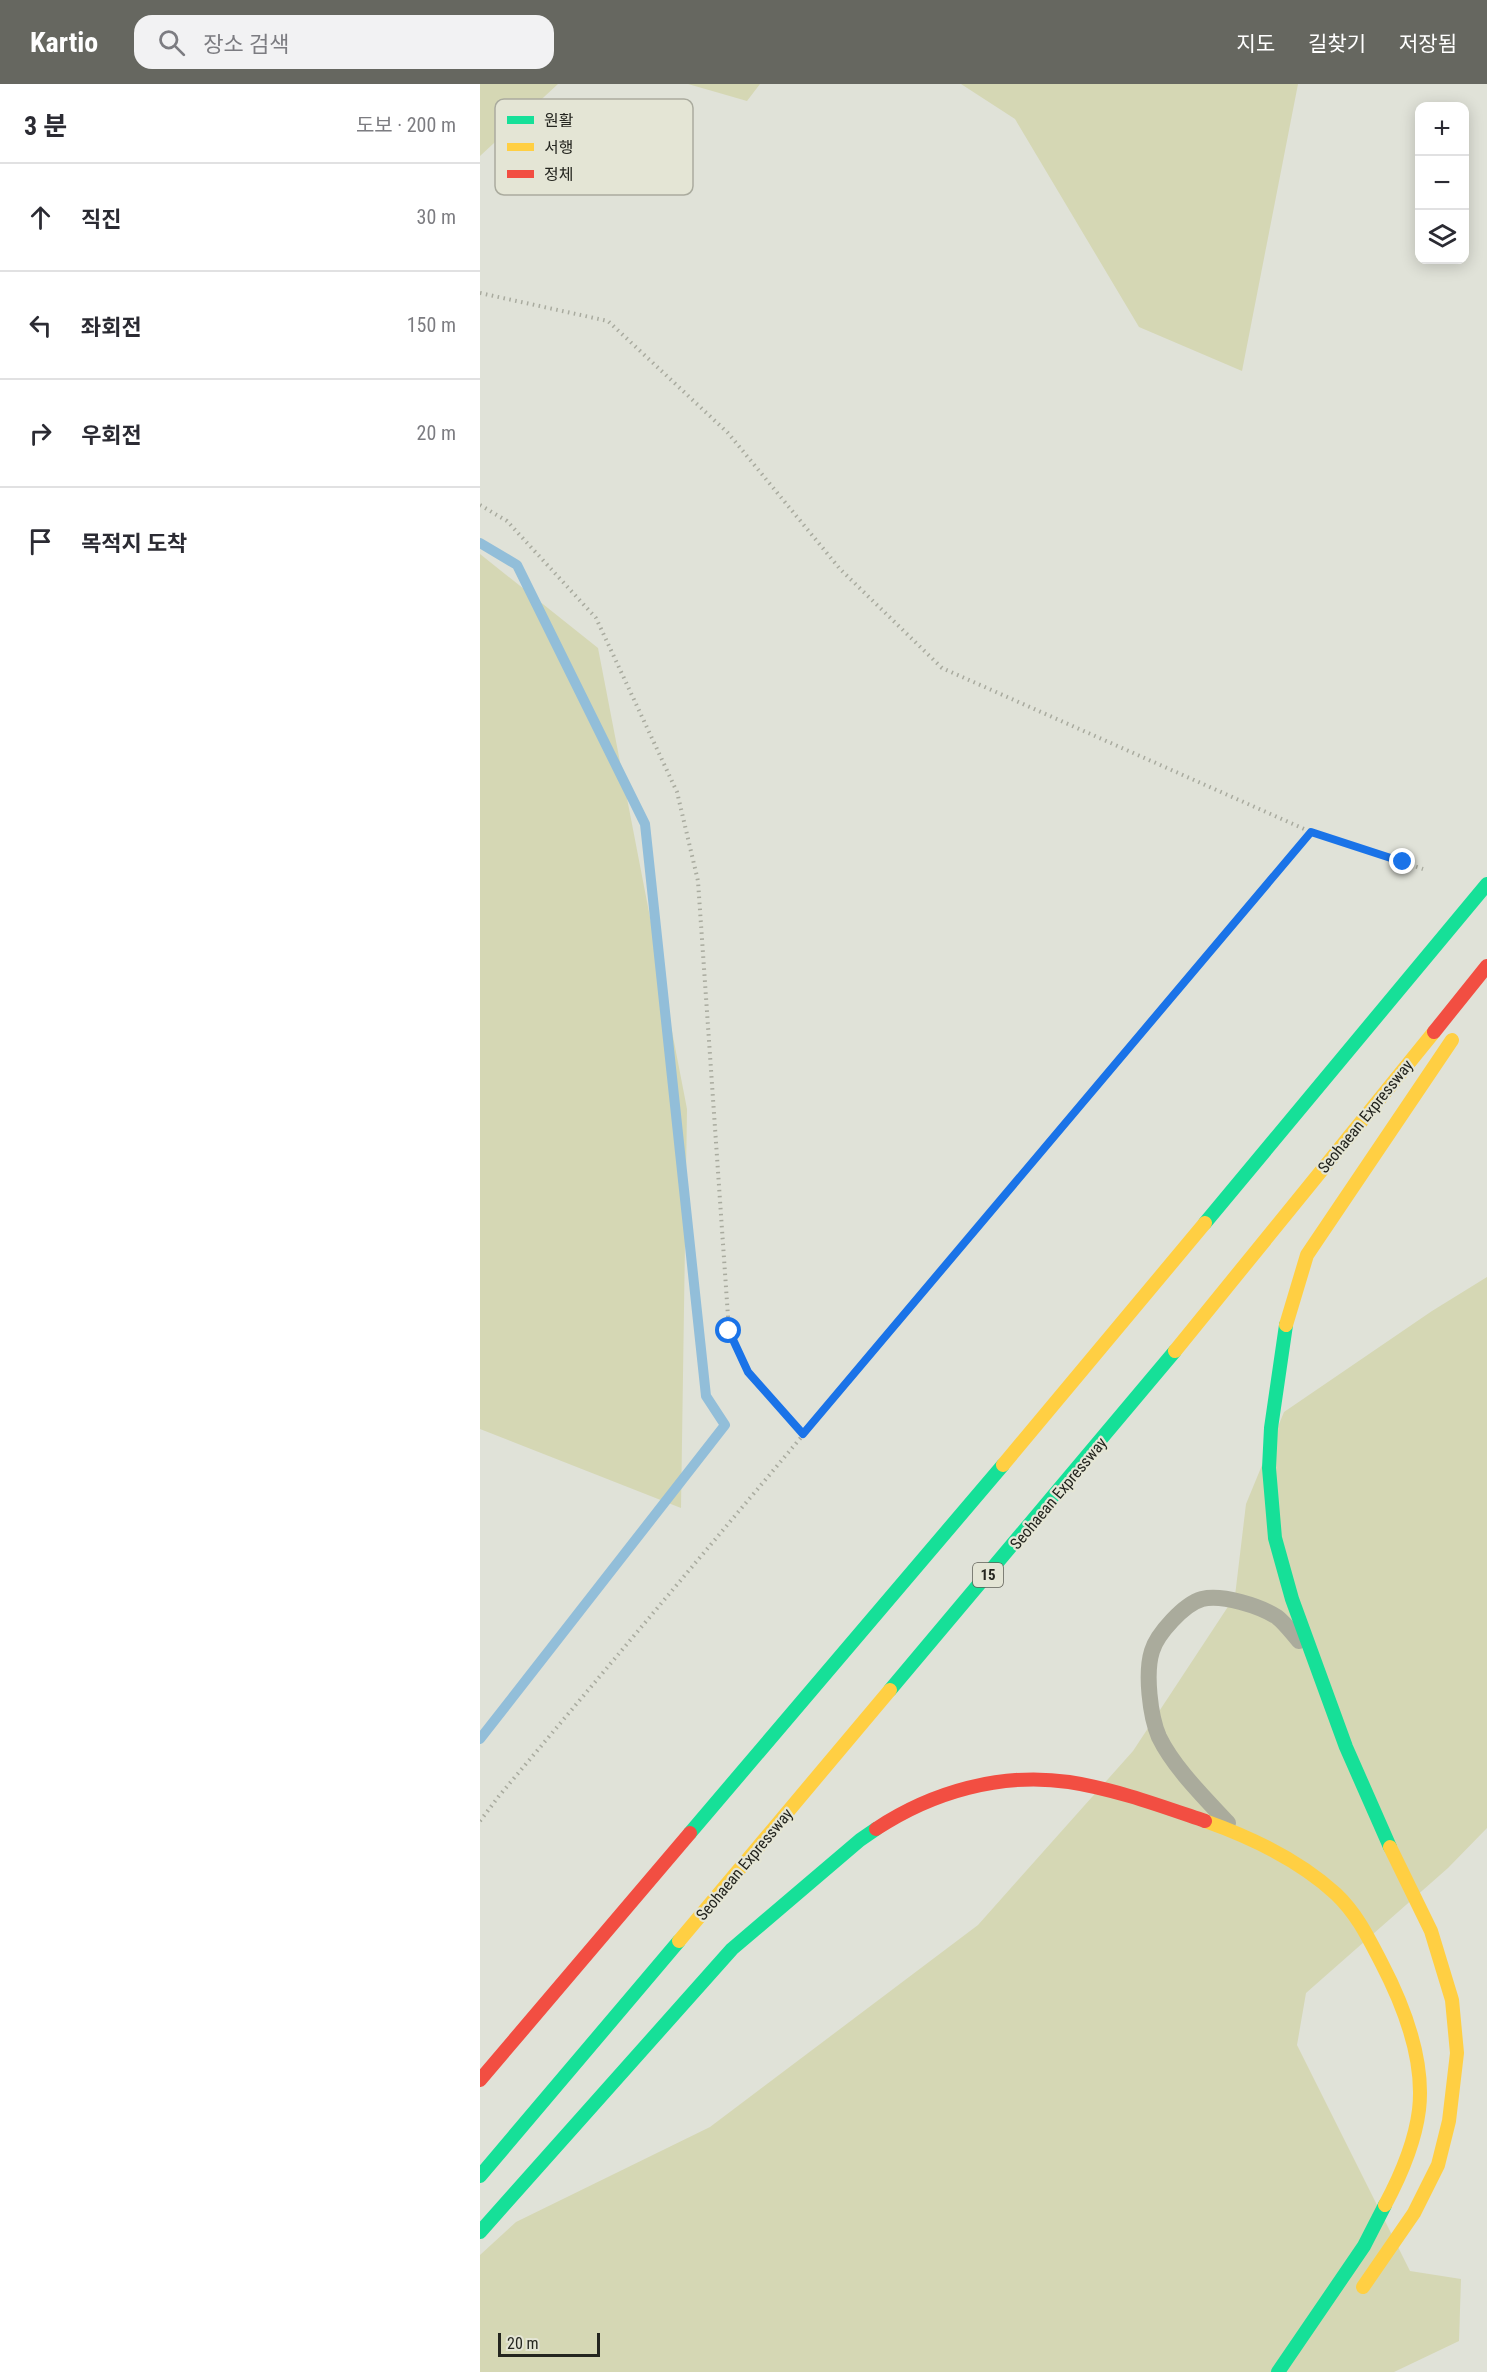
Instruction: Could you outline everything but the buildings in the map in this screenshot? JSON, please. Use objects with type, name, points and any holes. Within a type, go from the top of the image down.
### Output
[{"type":"highway","points":[[480,2080],[1086,1367],[1487,884]]},
{"type":"highway","name":"Seohaean Expressway","points":[[480,2176],[1127,1410],[1487,966]]},
{"type":"highway","points":[[1356,2297],[1414,2213],[1438,2165],[1449,2121],[1457,2053],[1452,2000],[1431,1931],[1346,1747],[1282,1568],[1275,1538],[1271,1502],[1269,1468],[1271,1428],[1286,1324],[1307,1255],[1460,1028]]},
{"type":"highway","points":[[480,2232],[732,1949],[860,1840],[902,1812],[932,1799],[996,1782],[1029,1779],[1059,1781],[1138,1798],[1236,1832],[1273,1849],[1306,1870],[1336,1894],[1360,1921],[1400,1998],[1417,2056],[1419,2110],[1410,2147],[1391,2194],[1364,2246],[1278,2372]]},
{"type":"lane","points":[[1236,1832],[1189,1781],[1159,1736],[1148,1691],[1152,1650],[1175,1615],[1202,1599],[1225,1599],[1248,1604],[1277,1618],[1312,1654]]},
{"type":"path","points":[[480,293],[608,321],[728,433],[840,569],[942,668],[1311,832],[1423,869]]},
{"type":"path","points":[[480,505],[507,521],[596,618],[677,792],[698,881],[729,1331],[748,1372],[803,1434]]},
{"type":"path","points":[[480,1821],[1311,832]]},
{"type":"green space","points":[[480,84],[558,84],[542,99],[495,99],[495,142],[480,156]]},
{"type":"green space","points":[[688,84],[760,84],[747,101]]},
{"type":"green space","points":[[961,84],[1298,84],[1242,371],[1139,327],[1015,119]]},
{"type":"green space","points":[[480,554],[598,648],[687,1109],[681,1508],[480,1429]]},
{"type":"green space","points":[[1487,1277],[1487,1828],[1448,1868],[1306,1993],[1297,2045],[1410,2271],[1461,2279],[1459,2341],[1394,2372],[480,2372],[480,2255],[516,2222],[710,2127],[978,1925],[1133,1751],[1235,1596],[1246,1504],[1284,1412],[1432,1311]]},
{"type":"waterway","points":[[480,543],[517,565],[645,824],[706,1396],[725,1425],[480,1739]]},
{"type":"traffic: fast","points":[[1205,1223],[1487,884]]},
{"type":"traffic: fast","points":[[1286,1325],[1271,1428],[1269,1468],[1275,1538],[1292,1599],[1346,1747],[1390,1847]]},
{"type":"traffic: fast","points":[[890,1690],[1175,1351]]},
{"type":"traffic: fast","points":[[690,1833],[1003,1465]]},
{"type":"traffic: fast","points":[[480,2232],[732,1949],[876,1829]]},
{"type":"traffic: fast","points":[[480,2176],[679,1941]]},
{"type":"traffic: fast","points":[[1278,2372],[1364,2246],[1385,2205]]},
{"type":"traffic: slow","points":[[1175,1351],[1434,1032]]},
{"type":"traffic: slow","points":[[1286,1325],[1307,1255],[1452,1040]]},
{"type":"traffic: slow","points":[[1003,1465],[1205,1223]]},
{"type":"traffic: slow","points":[[679,1941],[890,1690]]},
{"type":"traffic: slow","points":[[1205,1821],[1275,1851],[1307,1871],[1336,1894],[1362,1926],[1389,1979],[1411,2034],[1416,2053],[1420,2091],[1417,2122],[1410,2147],[1385,2205]]},
{"type":"traffic: slow","points":[[1363,2287],[1414,2213],[1438,2165],[1449,2121],[1457,2053],[1452,2000],[1431,1931],[1390,1847]]},
{"type":"traffic: jam","points":[[1434,1032],[1487,966]]},
{"type":"traffic: jam","points":[[876,1829],[944,1795],[968,1788],[1018,1780],[1043,1780],[1086,1785],[1138,1798],[1205,1821]]},
{"type":"traffic: jam","points":[[480,2080],[690,1833]]},
{"type":"route","points":[[729,1331],[748,1372],[803,1434],[1311,832],[1403,862]]}]
